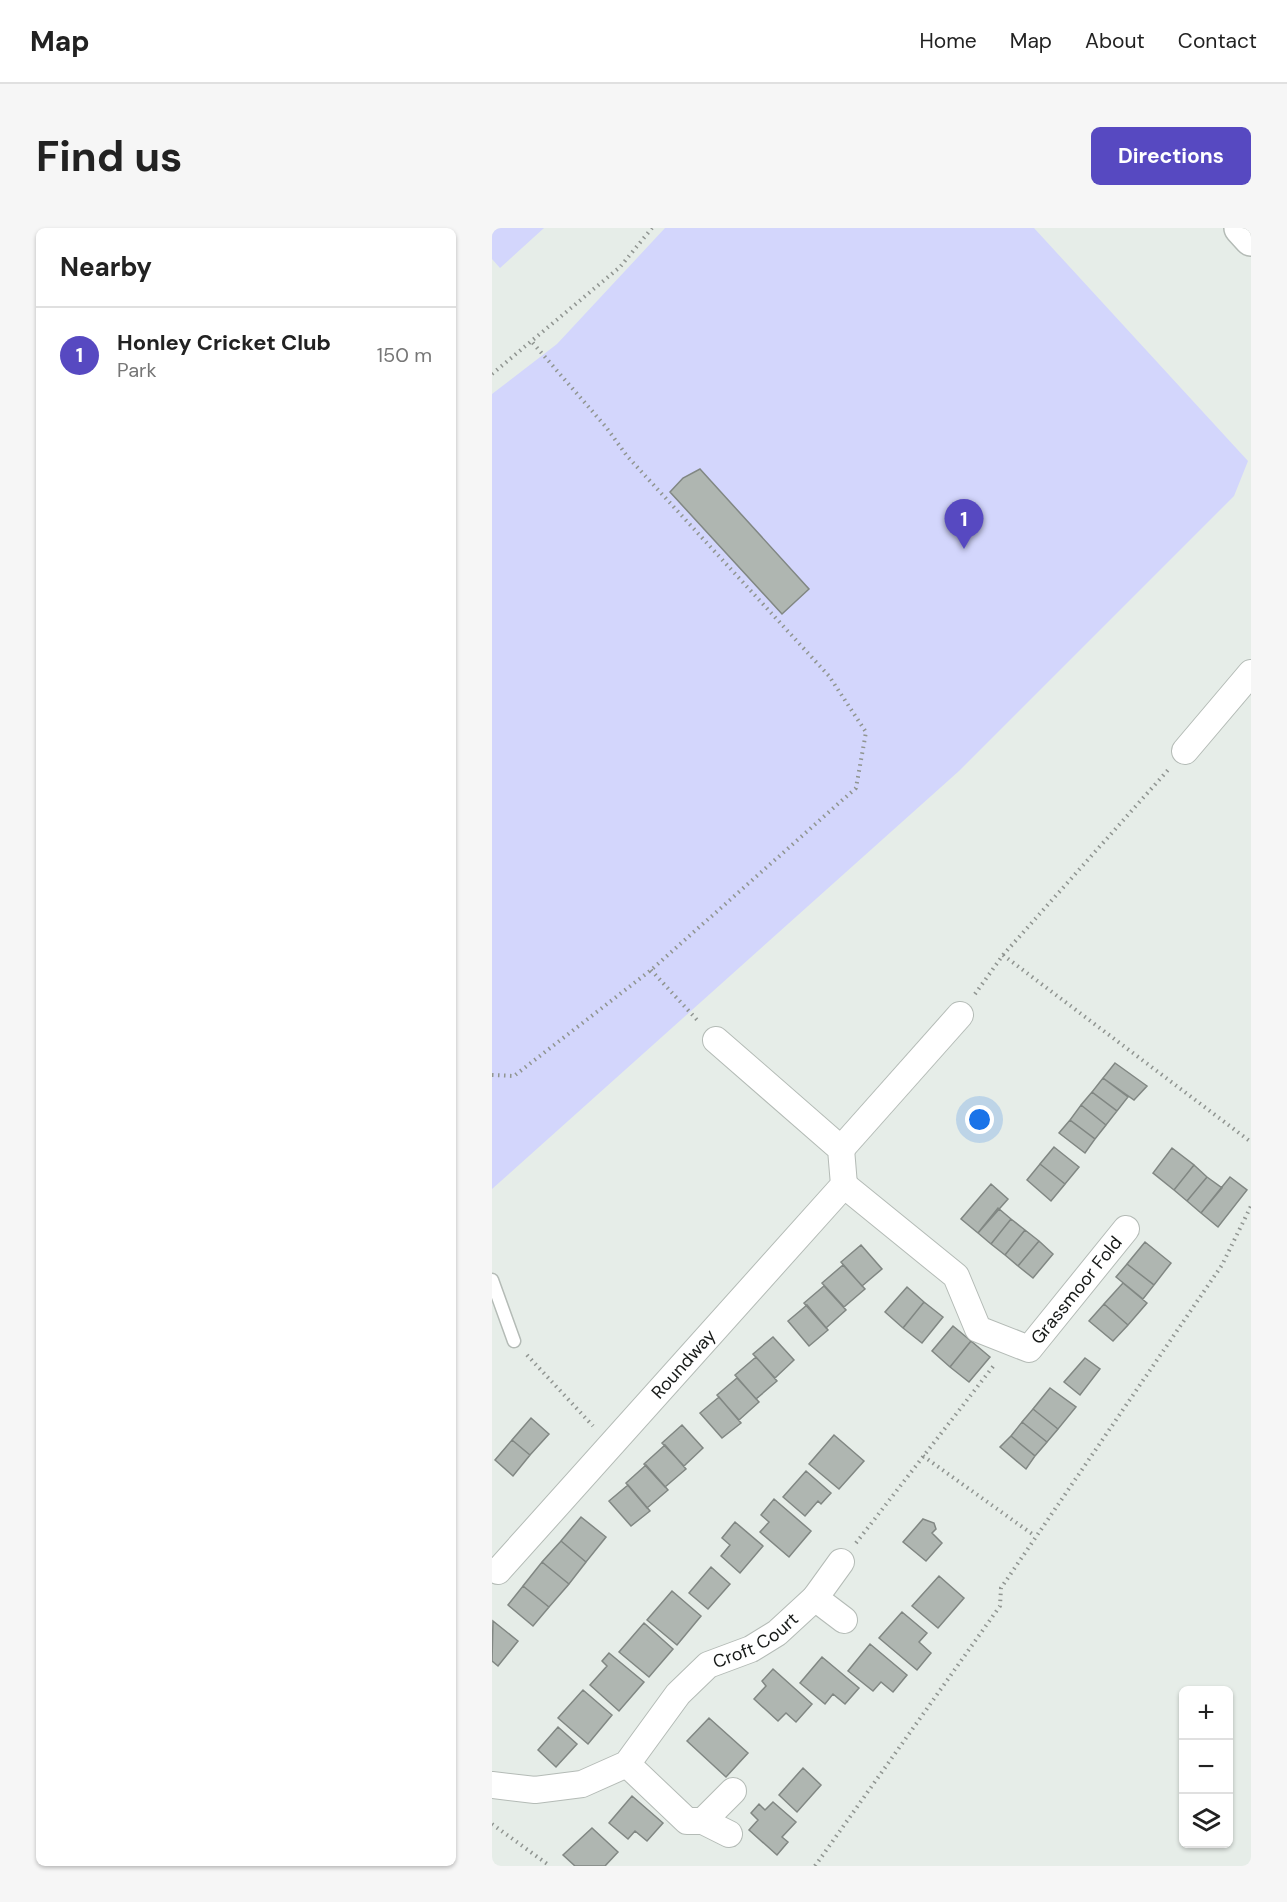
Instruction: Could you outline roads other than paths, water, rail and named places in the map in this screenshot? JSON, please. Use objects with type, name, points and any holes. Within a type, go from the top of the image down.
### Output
[{"type":"street","points":[[1240,228],[1251,239]]},
{"type":"street","points":[[1185,751],[1251,673]]},
{"type":"street","points":[[841,1149],[960,1015]]},
{"type":"street","points":[[716,1040],[841,1149],[844,1185]]},
{"type":"street","name":"Grassmoor Fold","points":[[844,1185],[956,1276],[978,1329],[1029,1349],[1126,1229]]},
{"type":"street","name":"Roundway","points":[[494,1572],[844,1185]]},
{"type":"street","name":"Croft Court","points":[[492,1785],[535,1790],[582,1784],[627,1764],[678,1694],[708,1665],[751,1649],[777,1633],[815,1598],[841,1562]]},
{"type":"street","name":"Croft Court","points":[[815,1598],[843,1620]]},
{"type":"street","points":[[627,1764],[687,1821],[703,1821],[729,1834]]},
{"type":"street","points":[[703,1821],[733,1791]]},
{"type":"lane","points":[[492,1280],[514,1341]]},
{"type":"place","name":"Honley Cricket Club","points":[[964,549]]}]
